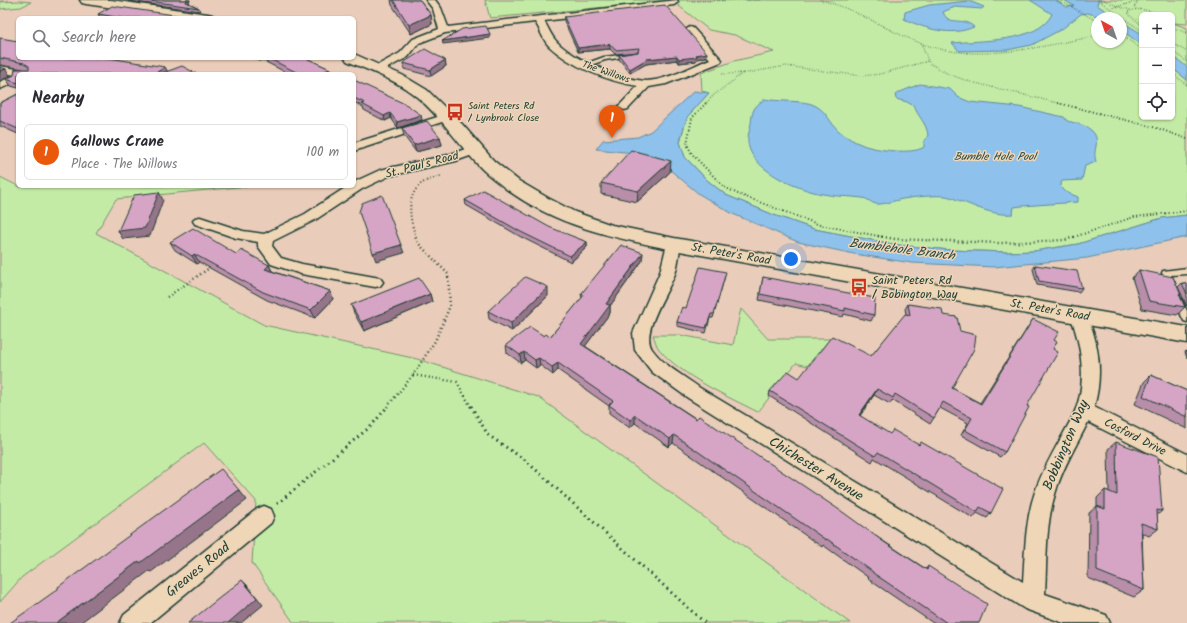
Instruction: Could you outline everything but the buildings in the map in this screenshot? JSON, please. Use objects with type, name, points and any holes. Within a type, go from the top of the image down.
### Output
[{"type":"street","points":[[86,0],[194,16]]},
{"type":"street","points":[[430,0],[437,8],[444,30]]},
{"type":"street","points":[[378,69],[404,55],[416,41],[444,30],[674,2]]},
{"type":"street","name":"The Willows","points":[[538,18],[556,46],[573,60],[613,76],[646,84],[662,82],[717,60],[708,53],[690,30]]},
{"type":"street","name":"St. Peter's Road","points":[[356,60],[397,78],[422,93],[447,117],[488,165],[513,185],[568,216],[608,230],[674,244],[1187,335]]},
{"type":"street","points":[[0,69],[16,72]]},
{"type":"street","points":[[0,86],[16,78]]},
{"type":"street","name":"The Willows","points":[[624,107],[646,84]]},
{"type":"street","points":[[356,146],[447,117]]},
{"type":"street","name":"St. Paul's Road","points":[[356,187],[385,173],[452,158],[474,150]]},
{"type":"street","name":"St. Paul's Road","points":[[266,239],[310,217],[354,188]]},
{"type":"street","points":[[200,221],[241,235],[266,239],[265,246],[276,261],[301,269],[375,282]]},
{"type":"street","name":"Chichester Avenue","points":[[674,244],[668,272],[641,333],[643,350],[658,367],[694,393],[901,522],[1033,601],[1098,623]]},
{"type":"street","name":"Bobbington Way","points":[[1033,601],[1038,522],[1045,493],[1053,470],[1084,411],[1089,390],[1091,362],[1084,328],[1078,315]]},
{"type":"street","name":"Cosford Drive","points":[[1084,411],[1187,463]]},
{"type":"street","name":"Greaves Road","points":[[132,623],[264,516]]},
{"type":"lane","points":[[585,65],[604,59],[636,54]]},
{"type":"lane","points":[[1187,271],[1166,273],[1187,319]]},
{"type":"path","points":[[0,2],[10,0]]},
{"type":"path","points":[[674,2],[760,0]]},
{"type":"path","points":[[820,0],[829,2],[921,43],[941,49],[962,52],[998,53],[1026,50],[1091,37]]},
{"type":"path","points":[[1059,0],[1091,18]]},
{"type":"path","points":[[1098,0],[1103,2],[1138,28]]},
{"type":"path","points":[[1104,0],[1131,10],[1136,9],[1153,12]]},
{"type":"path","points":[[1111,8],[1142,0]]},
{"type":"path","points":[[1136,9],[1134,6],[1138,1]]},
{"type":"path","points":[[1131,10],[1128,12],[1129,15],[1139,23]]},
{"type":"path","points":[[1175,28],[1187,33]]},
{"type":"path","points":[[1127,39],[1140,48]]},
{"type":"path","points":[[921,43],[928,61],[948,74],[971,82],[1157,128],[1187,139]]},
{"type":"path","points":[[1175,45],[1187,52]]},
{"type":"path","points":[[1175,53],[1187,62]]},
{"type":"path","points":[[928,61],[880,74],[862,76],[786,66],[743,73],[714,96],[692,118],[687,144],[692,154],[724,187],[738,194],[820,225],[895,239],[1000,243],[1065,240],[1134,217],[1187,211]]},
{"type":"path","points":[[1175,75],[1187,85]]},
{"type":"path","points":[[264,516],[371,426],[413,374],[435,341],[450,306],[448,274],[418,243],[410,221],[412,195],[421,184],[442,176]]},
{"type":"path","points":[[167,297],[217,263]]},
{"type":"path","points":[[413,374],[457,382],[488,435],[525,460],[705,623]]},
{"type":"green space","points":[[485,0],[1187,0],[1187,24],[1175,23],[1175,12],[1139,12],[1139,120],[1175,120],[1175,24],[1187,28],[1187,215],[1162,218],[1078,244],[1034,251],[1007,252],[950,250],[898,245],[814,229],[774,215],[726,195],[707,180],[685,157],[680,142],[688,116],[709,93],[702,91],[701,73],[734,61],[774,52],[735,35],[709,30],[674,2],[669,1],[490,18]]},
{"type":"green space","points":[[0,2],[31,2],[21,7],[0,9]]},
{"type":"green space","points":[[0,177],[16,185],[16,188],[228,188],[116,199],[96,233],[264,325],[417,359],[538,397],[850,623],[294,623],[252,563],[256,501],[204,443],[22,577],[0,602]]},
{"type":"green space","points":[[741,309],[768,339],[830,339],[807,366],[796,363],[758,412],[705,385],[679,368],[658,348],[653,335],[680,335],[733,345]]},
{"type":"water","points":[[1030,0],[1055,0],[1067,7],[1074,6],[1064,0],[1101,0],[1098,1],[1097,5],[1108,12],[1091,12],[1091,14],[1081,14],[1062,29],[1032,45],[1007,50],[959,51],[952,43],[992,40],[1022,35],[1045,23],[1052,14]]},
{"type":"water","points":[[969,1],[984,7],[982,9],[955,7],[943,12],[949,19],[965,22],[974,27],[965,30],[948,32],[930,29],[904,19],[905,12],[929,5]]},
{"type":"water","points":[[1127,25],[1139,32],[1139,43],[1127,34]]},
{"type":"water","points":[[1175,57],[1187,67],[1187,80],[1175,70]]},
{"type":"water","name":"Bumble Hole Pool","points":[[920,84],[950,89],[958,97],[970,102],[1019,107],[1064,117],[1067,121],[1083,125],[1088,128],[1095,135],[1096,162],[1085,166],[1082,180],[1062,181],[1060,186],[1066,192],[1078,197],[1078,202],[1014,207],[1013,214],[1000,214],[987,211],[946,196],[919,197],[876,204],[864,198],[833,196],[812,192],[786,182],[761,166],[753,155],[748,144],[752,113],[756,106],[765,99],[810,103],[822,110],[839,131],[863,145],[876,149],[894,151],[912,151],[919,149],[924,147],[924,142],[928,135],[926,127],[914,106],[896,99],[895,95]]},
{"type":"water","name":"Bumblehole Branch","points":[[694,91],[709,93],[688,116],[680,142],[685,157],[707,180],[726,195],[774,215],[814,229],[898,245],[950,250],[1007,252],[1034,251],[1078,244],[1162,218],[1187,215],[1187,237],[1087,258],[994,267],[912,263],[854,254],[798,242],[733,214],[699,194],[652,155],[596,149],[603,140],[638,137],[651,131]]},
{"type":"place","name":"Saint Peters Rd / Lynbrook Close","points":[[455,112]]},
{"type":"place","name":"Gallows Crane","points":[[612,138]]},
{"type":"place","name":"Saint Peters Rd / Bobington Way","points":[[859,287]]}]
